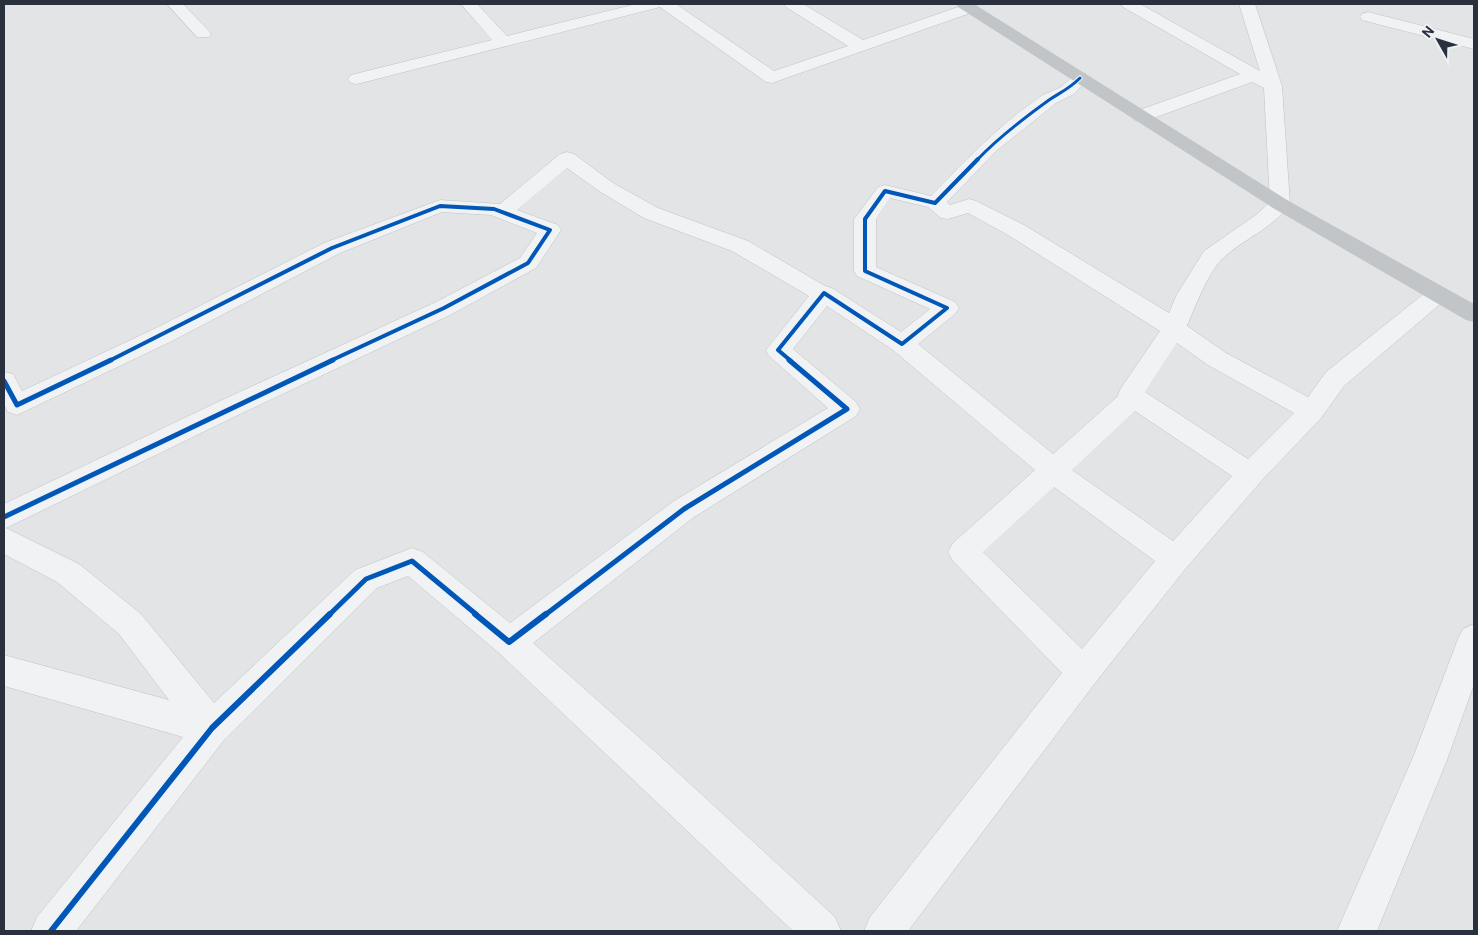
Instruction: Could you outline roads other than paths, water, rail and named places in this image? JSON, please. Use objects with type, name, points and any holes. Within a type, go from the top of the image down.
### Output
[{"type":"street","points":[[175,4],[203,34]]},
{"type":"street","points":[[469,4],[502,41]]},
{"type":"street","points":[[357,78],[654,4]]},
{"type":"street","points":[[666,4],[772,78],[967,6],[1280,204],[1474,314]]},
{"type":"street","points":[[792,4],[860,46]]},
{"type":"street","points":[[1129,4],[1273,86]]},
{"type":"street","points":[[1247,4],[1273,86],[1280,204]]},
{"type":"street","points":[[1368,17],[1474,44]]},
{"type":"street","points":[[1141,116],[1254,75]]},
{"type":"street","points":[[935,203],[988,148],[1050,99],[1068,90],[1080,78]]},
{"type":"street","points":[[503,212],[567,158],[606,187],[651,213],[740,246],[824,293],[902,344],[1053,471],[1175,559]]},
{"type":"street","points":[[902,344],[947,308],[865,271],[865,219],[885,191],[935,203],[948,213],[969,206],[1016,230],[1174,328],[1217,359],[1312,411]]},
{"type":"street","points":[[1083,672],[963,552],[1130,402],[1130,395],[1174,328],[1188,296],[1212,256],[1263,220],[1280,204]]},
{"type":"street","points":[[4,381],[17,405],[163,335],[332,248],[440,206],[494,209],[550,230],[528,263],[444,308],[228,408],[4,517]]},
{"type":"street","points":[[509,642],[684,509],[846,409],[778,350],[824,293]]},
{"type":"street","points":[[884,931],[1083,672],[1175,559],[1250,474],[1312,411],[1334,378],[1438,294]]},
{"type":"street","points":[[1130,395],[1250,474]]},
{"type":"street","points":[[4,540],[68,573],[130,624],[212,728]]},
{"type":"street","points":[[51,931],[212,728],[366,578],[412,561],[509,642],[822,931]]},
{"type":"street","points":[[1357,931],[1430,760],[1474,639]]},
{"type":"street","points":[[4,671],[212,728]]}]
